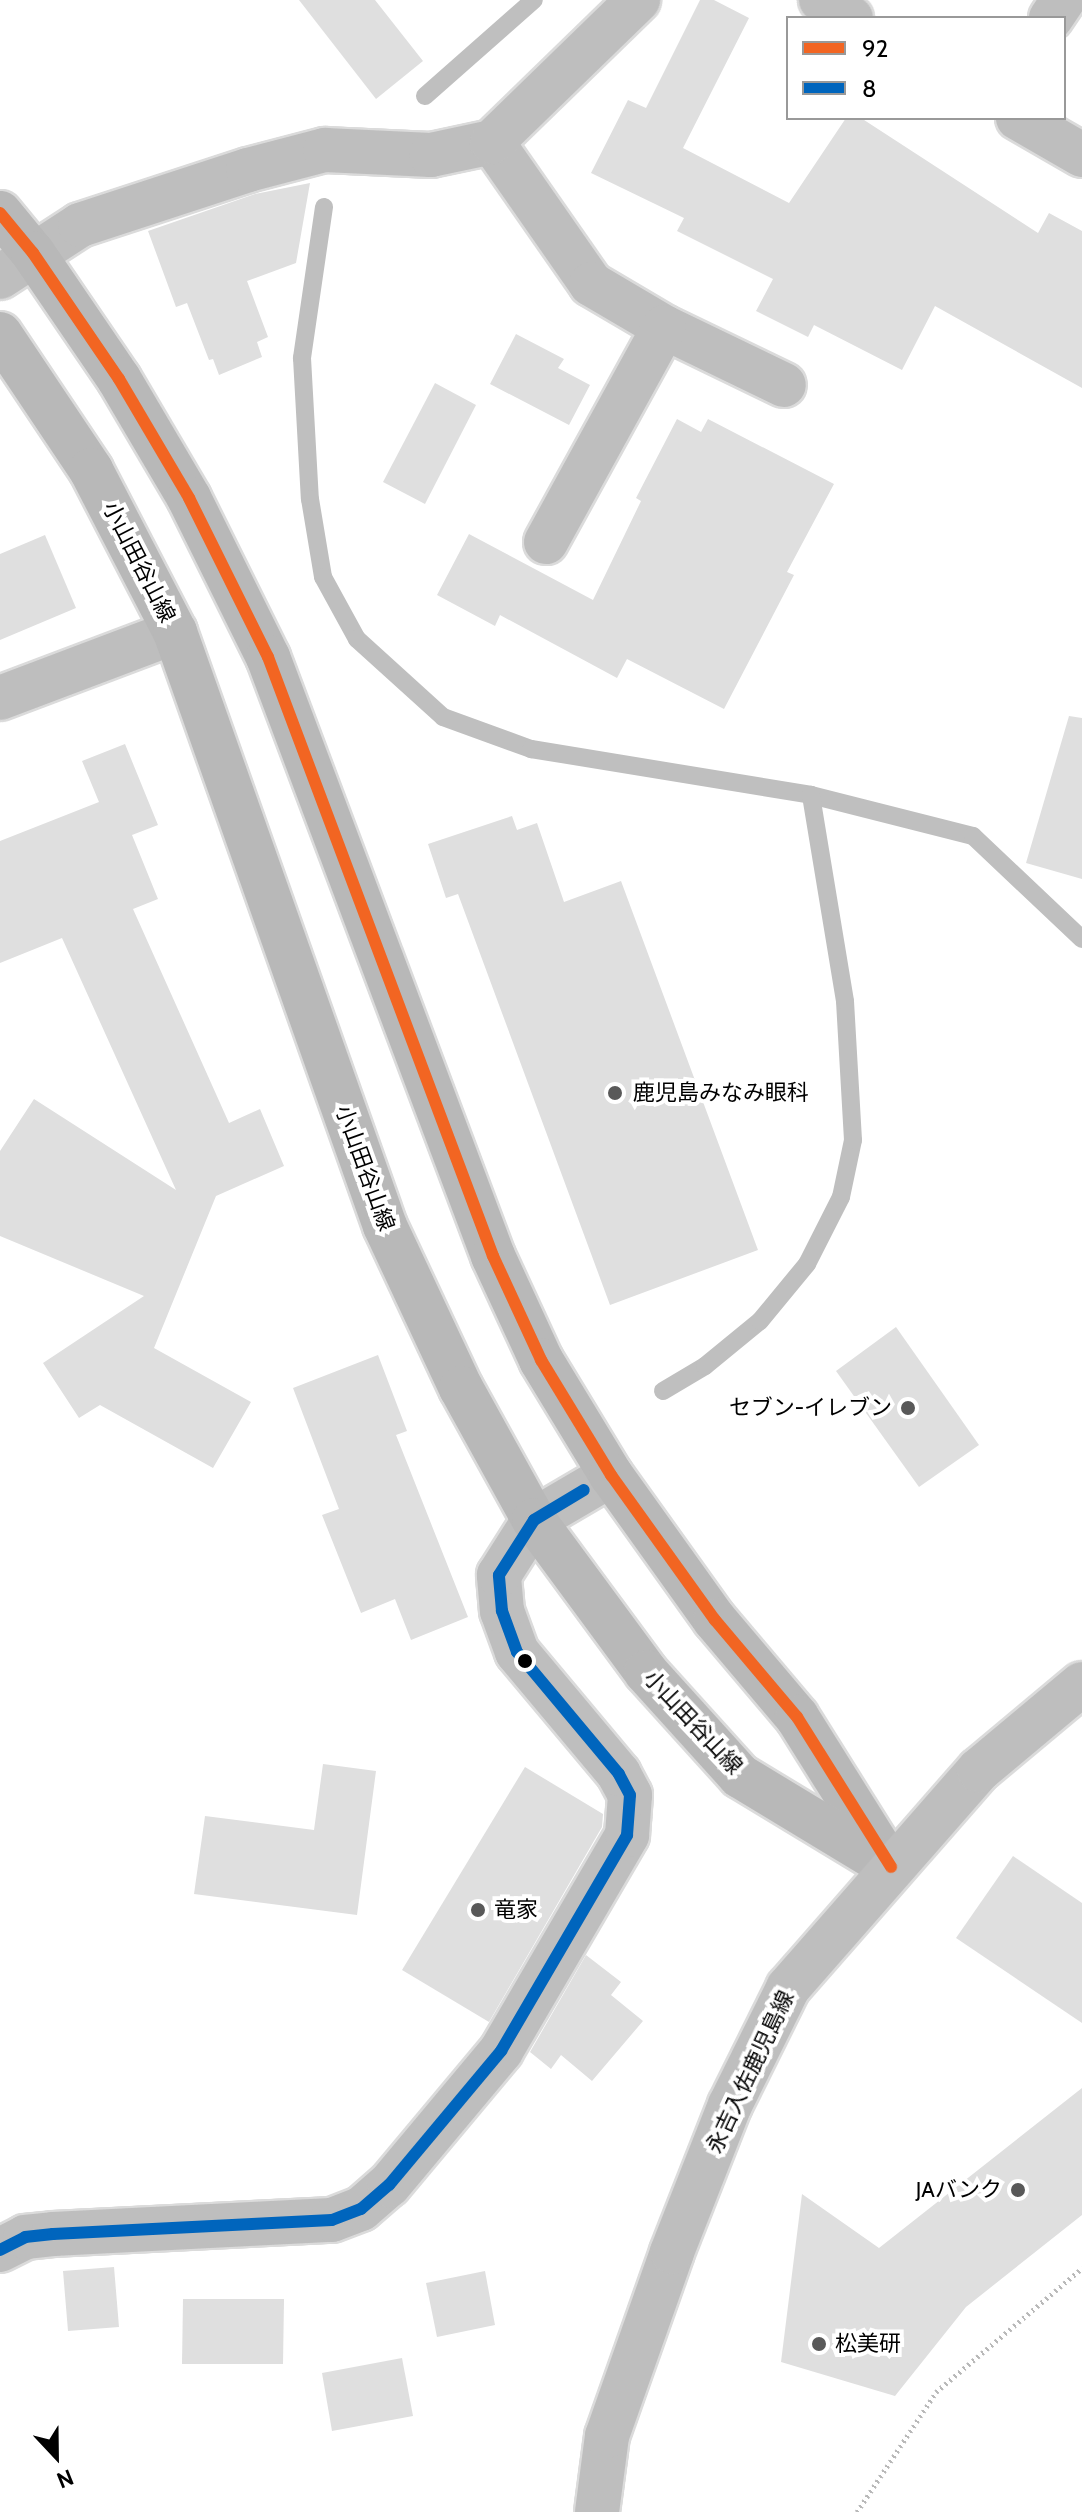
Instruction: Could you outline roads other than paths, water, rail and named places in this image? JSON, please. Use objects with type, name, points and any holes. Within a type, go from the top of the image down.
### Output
[{"type":"main road","points":[[0,213],[17,265],[119,379],[189,498],[268,657],[493,1256],[541,1360],[611,1475],[715,1620],[797,1717],[891,1867]]},
{"type":"main road","name":"小山田谷山線","points":[[0,334],[91,470],[175,632],[385,1226],[461,1388],[534,1520],[646,1672],[740,1776],[891,1867]]},
{"type":"street","points":[[17,265],[80,225],[248,170],[325,150],[431,155],[492,142],[638,0]]},
{"type":"street","points":[[821,0],[848,16]]},
{"type":"street","points":[[1021,120],[1082,155]]},
{"type":"street","points":[[492,142],[591,284],[664,327],[784,385]]},
{"type":"street","points":[[546,542],[664,327]]},
{"type":"street","points":[[0,698],[175,632]]},
{"type":"street","points":[[4,2242],[53,2234],[304,2224],[347,2215],[361,2209],[389,2185],[501,2051],[627,1835],[630,1795],[619,1774],[517,1652],[502,1611],[499,1575],[534,1520],[611,1475]]},
{"type":"street","name":"永吉入佐鹿児島線","points":[[597,2512],[607,2436],[672,2252],[730,2105],[788,1988],[979,1770],[1082,1684]]},
{"type":"waterway","points":[[425,96],[534,0]]},
{"type":"waterway","points":[[324,207],[302,358],[310,499],[323,577],[357,639],[443,717],[531,749],[811,795],[973,836],[1082,939]]},
{"type":"waterway","points":[[663,1391],[705,1366],[760,1321],[807,1264],[841,1197],[853,1140],[845,1001],[811,795]]},
{"type":"place","name":"鹿児島みなみ眼科","points":[[615,1093]]},
{"type":"place","name":"セブン-イレブン","points":[[908,1408]]},
{"type":"place","name":"竜家","points":[[478,1910]]},
{"type":"place","name":"JAバンク","points":[[1018,2190]]},
{"type":"place","name":"松美研","points":[[819,2344]]}]
